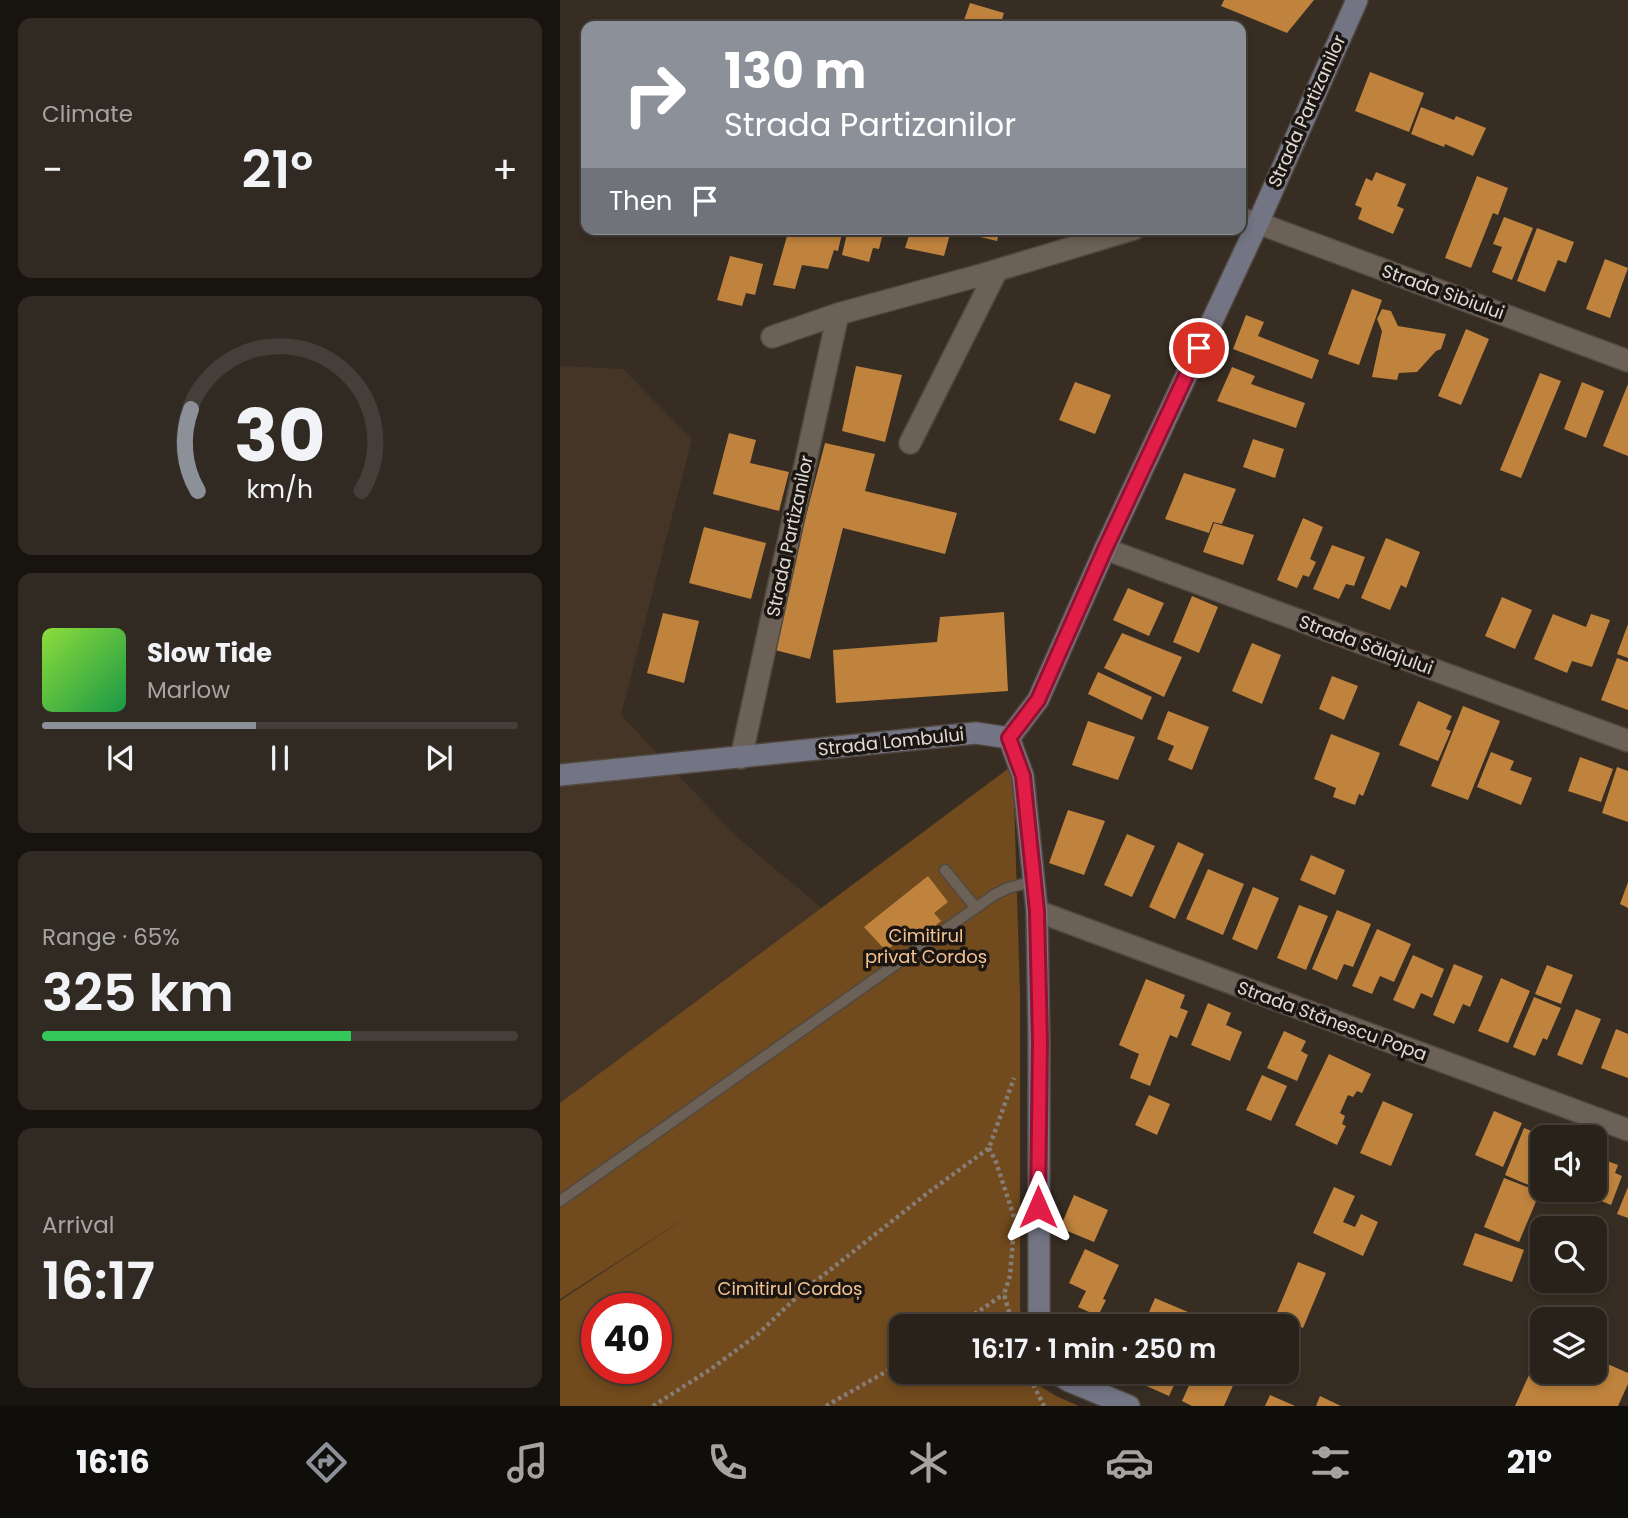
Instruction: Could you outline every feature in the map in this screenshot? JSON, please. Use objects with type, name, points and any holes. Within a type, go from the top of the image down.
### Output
[{"type":"street","name":"Strada Partizanilor","points":[[1249,221],[1357,0]]},
{"type":"street","name":"Strada Sibiului","points":[[1249,221],[1628,361]]},
{"type":"street","points":[[772,337],[838,314],[1114,235]]},
{"type":"street","name":"Strada Partizanilor","points":[[1009,738],[1038,700],[1243,235]]},
{"type":"street","points":[[910,443],[997,270]]},
{"type":"street","name":"Strada Partizanilor","points":[[741,758],[838,314]]},
{"type":"street","name":"Strada Sălajului","points":[[1105,549],[1628,741]]},
{"type":"street","name":"Strada Lombului","points":[[560,775],[976,733],[1009,738]]},
{"type":"street","points":[[1009,738],[1023,776],[1037,911],[1040,1041],[1039,1314]]},
{"type":"street","name":"Strada Stănescu Popa","points":[[1037,911],[1628,1130]]},
{"type":"street","points":[[1076,1384],[1129,1406]]},
{"type":"lane","points":[[945,870],[976,908]]},
{"type":"lane","points":[[560,1201],[976,908],[1008,888],[1034,881]]},
{"type":"path","points":[[653,1406],[711,1369],[758,1334],[802,1292],[989,1148],[1016,1073]]},
{"type":"path","points":[[989,1148],[1015,1218],[1010,1276],[1004,1294],[1010,1314]]},
{"type":"path","points":[[975,1314],[1004,1294]]},
{"type":"path","points":[[826,1406],[889,1370]]},
{"type":"path","points":[[1033,1384],[1044,1406]]},
{"type":"shaded area","points":[[560,366],[623,369],[692,439],[621,715],[737,837],[927,996],[753,1406],[560,1406]]},
{"type":"green space","points":[[1013,765],[1020,995],[1021,1314],[889,1314],[889,1384],[1039,1384],[1056,1396],[1079,1406],[560,1406],[560,1301],[696,1211],[560,1299],[560,1103]]},
{"type":"building","points":[[1224,0],[1314,0],[1287,33],[1221,6]]},
{"type":"building","points":[[970,3],[1004,13],[1002,21],[964,21]]},
{"type":"building","points":[[1370,72],[1424,93],[1409,132],[1355,111]]},
{"type":"building","points":[[1421,107],[1454,120],[1456,116],[1486,128],[1473,156],[1411,134]]},
{"type":"building","points":[[1376,172],[1406,184],[1397,206],[1404,209],[1393,234],[1358,219],[1362,208],[1355,205],[1366,178],[1372,181]]},
{"type":"building","points":[[1477,176],[1508,188],[1498,215],[1493,213],[1471,268],[1445,258]]},
{"type":"building","points":[[1504,217],[1533,228],[1512,280],[1492,272],[1502,247],[1493,244]]},
{"type":"building","points":[[1537,228],[1574,242],[1566,263],[1558,260],[1545,292],[1517,281]]},
{"type":"building","points":[[787,235],[842,235],[838,251],[834,250],[828,269],[802,265],[795,289],[773,285]]},
{"type":"building","points":[[847,235],[882,235],[879,249],[873,248],[869,262],[842,255]]},
{"type":"building","points":[[909,235],[950,235],[944,256],[905,248]]},
{"type":"building","points":[[976,235],[998,235],[997,241]]},
{"type":"building","points":[[730,256],[763,264],[755,295],[746,293],[742,306],[717,300]]},
{"type":"building","points":[[1605,259],[1628,268],[1610,318],[1586,309]]},
{"type":"building","points":[[1352,289],[1382,300],[1359,365],[1328,354]]},
{"type":"building","points":[[1382,309],[1391,311],[1398,326],[1446,334],[1441,349],[1417,372],[1399,373],[1397,380],[1372,377],[1382,331],[1377,319]]},
{"type":"building","points":[[1246,315],[1264,322],[1258,336],[1319,360],[1312,379],[1233,349]]},
{"type":"building","points":[[1466,329],[1489,339],[1461,405],[1438,396]]},
{"type":"building","points":[[856,366],[902,375],[885,442],[842,431]]},
{"type":"building","points":[[1232,367],[1255,376],[1251,384],[1305,403],[1296,428],[1217,401]]},
{"type":"building","points":[[1540,373],[1561,381],[1521,478],[1500,470]]},
{"type":"building","points":[[1075,382],[1111,395],[1095,434],[1059,420]]},
{"type":"building","points":[[1582,382],[1604,391],[1586,438],[1564,429]]},
{"type":"building","points":[[1628,384],[1628,456],[1603,446]]},
{"type":"building","points":[[729,433],[756,440],[750,463],[789,472],[779,511],[713,494]]},
{"type":"building","points":[[1253,439],[1284,449],[1275,478],[1243,467]]},
{"type":"building","points":[[825,443],[875,454],[865,491],[957,513],[945,554],[843,528],[810,659],[771,649]]},
{"type":"building","points":[[1184,473],[1236,489],[1222,524],[1213,522],[1209,533],[1165,519]]},
{"type":"building","points":[[1303,518],[1323,527],[1310,559],[1316,562],[1309,577],[1303,575],[1297,588],[1277,580]]},
{"type":"building","points":[[1214,523],[1254,535],[1243,565],[1203,552]]},
{"type":"building","points":[[704,527],[766,543],[751,599],[689,583]]},
{"type":"building","points":[[1386,538],[1420,552],[1406,588],[1401,585],[1390,610],[1361,598]]},
{"type":"building","points":[[1332,545],[1365,557],[1354,586],[1346,584],[1339,599],[1313,589]]},
{"type":"building","points":[[1128,588],[1164,603],[1149,636],[1113,620]]},
{"type":"building","points":[[1192,596],[1218,607],[1199,653],[1173,642]]},
{"type":"building","points":[[1502,597],[1532,610],[1515,649],[1485,636]]},
{"type":"building","points":[[1004,612],[1008,691],[836,703],[833,650],[937,642],[940,617]]},
{"type":"building","points":[[663,613],[699,621],[684,683],[647,673]]},
{"type":"building","points":[[1553,614],[1586,627],[1591,614],[1610,620],[1592,667],[1572,661],[1567,673],[1534,659]]},
{"type":"building","points":[[1628,624],[1628,658],[1617,654]]},
{"type":"building","points":[[1122,633],[1182,657],[1164,697],[1104,668]]},
{"type":"building","points":[[1252,643],[1281,655],[1262,704],[1232,691]]},
{"type":"building","points":[[1617,658],[1628,662],[1628,710],[1601,700]]},
{"type":"building","points":[[1098,672],[1152,697],[1142,720],[1088,694]]},
{"type":"building","points":[[1332,676],[1358,686],[1344,720],[1319,709]]},
{"type":"building","points":[[1418,701],[1452,716],[1446,729],[1451,731],[1438,761],[1399,745]]},
{"type":"building","points":[[1463,706],[1500,721],[1468,800],[1431,786]]},
{"type":"building","points":[[1168,711],[1209,727],[1192,770],[1168,760],[1174,746],[1157,739]]},
{"type":"building","points":[[1088,721],[1135,737],[1118,780],[1072,765]]},
{"type":"building","points":[[1331,734],[1380,753],[1363,796],[1359,794],[1355,805],[1333,797],[1336,788],[1314,779]]},
{"type":"building","points":[[1491,752],[1514,761],[1510,770],[1532,778],[1521,805],[1477,787]]},
{"type":"building","points":[[1580,757],[1613,769],[1601,802],[1568,791]]},
{"type":"building","points":[[1617,767],[1628,771],[1628,822],[1602,813]]},
{"type":"building","points":[[1068,810],[1105,821],[1084,875],[1049,863]]},
{"type":"building","points":[[1127,834],[1155,846],[1132,897],[1104,885]]},
{"type":"building","points":[[1178,842],[1204,854],[1175,919],[1149,907]]},
{"type":"building","points":[[1311,855],[1345,870],[1335,895],[1300,880]]},
{"type":"building","points":[[1208,869],[1244,884],[1223,935],[1186,919]]},
{"type":"building","points":[[928,876],[948,902],[934,913],[941,921],[912,945],[905,935],[886,951],[864,927]]},
{"type":"building","points":[[1628,882],[1628,908],[1620,904]]},
{"type":"building","points":[[1253,887],[1279,898],[1257,950],[1232,939]]},
{"type":"building","points":[[1299,905],[1328,916],[1306,970],[1277,958]]},
{"type":"building","points":[[1337,910],[1371,924],[1353,967],[1344,964],[1337,980],[1312,969]]},
{"type":"building","points":[[1377,929],[1411,944],[1394,982],[1380,976],[1372,994],[1352,986]]},
{"type":"building","points":[[1413,955],[1444,969],[1432,998],[1421,993],[1414,1009],[1393,1000]]},
{"type":"building","points":[[1454,964],[1483,976],[1470,1007],[1463,1004],[1454,1024],[1433,1015]]},
{"type":"building","points":[[1547,965],[1573,975],[1561,1004],[1535,994]]},
{"type":"building","points":[[1501,978],[1530,991],[1508,1043],[1478,1031]]},
{"type":"building","points":[[1146,979],[1185,995],[1180,1008],[1188,1011],[1177,1038],[1170,1035],[1150,1086],[1130,1078],[1139,1054],[1119,1045]]},
{"type":"building","points":[[1534,997],[1561,1008],[1547,1040],[1543,1038],[1535,1056],[1513,1047]]},
{"type":"building","points":[[1208,1003],[1231,1013],[1226,1025],[1242,1032],[1230,1061],[1191,1045]]},
{"type":"building","points":[[1576,1009],[1601,1019],[1582,1065],[1557,1055]]},
{"type":"building","points":[[1616,1029],[1628,1034],[1628,1078],[1601,1068]]},
{"type":"building","points":[[1284,1031],[1306,1041],[1301,1051],[1308,1055],[1297,1081],[1267,1068]]},
{"type":"building","points":[[1329,1054],[1371,1074],[1362,1093],[1357,1091],[1353,1097],[1348,1095],[1340,1113],[1345,1116],[1342,1124],[1346,1126],[1337,1145],[1295,1125]]},
{"type":"building","points":[[1262,1075],[1287,1086],[1271,1121],[1246,1110]]},
{"type":"building","points":[[1149,1095],[1170,1104],[1157,1135],[1135,1125]]},
{"type":"building","points":[[1383,1101],[1413,1114],[1391,1166],[1360,1153]]},
{"type":"building","points":[[1494,1111],[1522,1123],[1503,1167],[1475,1155]]},
{"type":"building","points":[[1524,1128],[1530,1130],[1530,1186],[1505,1175]]},
{"type":"building","points":[[1607,1161],[1618,1165],[1615,1173],[1622,1176],[1611,1205],[1604,1202],[1607,1202]]},
{"type":"building","points":[[1504,1178],[1530,1188],[1530,1202],[1536,1202],[1519,1242],[1484,1227]]},
{"type":"building","points":[[1334,1187],[1355,1196],[1343,1222],[1355,1227],[1361,1214],[1378,1222],[1363,1256],[1313,1233]]},
{"type":"building","points":[[1628,1187],[1628,1218],[1617,1214]]},
{"type":"building","points":[[1074,1195],[1108,1210],[1094,1242],[1060,1228]]},
{"type":"building","points":[[1475,1233],[1524,1250],[1512,1282],[1463,1265]]},
{"type":"building","points":[[1085,1249],[1119,1265],[1099,1314],[1078,1307],[1086,1291],[1069,1283]]},
{"type":"building","points":[[1298,1262],[1326,1273],[1303,1328],[1299,1326],[1299,1314],[1276,1314]]},
{"type":"building","points":[[1155,1298],[1193,1314],[1148,1314]]},
{"type":"building","points":[[1607,1364],[1628,1373],[1628,1384],[1618,1406],[1515,1406],[1530,1373],[1530,1384],[1607,1384]]},
{"type":"building","points":[[1142,1384],[1174,1384],[1169,1396]]},
{"type":"building","points":[[1190,1384],[1234,1384],[1224,1406],[1192,1406],[1182,1401]]},
{"type":"building","points":[[1270,1395],[1295,1406],[1265,1406]]},
{"type":"building","points":[[1320,1396],[1341,1406],[1316,1406]]},
{"type":"route","points":[[1038,1207],[1040,1041],[1037,911],[1023,776],[1009,738],[1038,700],[1199,348]]},
{"type":"park label","name":"Cimitirul privat Cordoș","points":[[926,946]]},
{"type":"park label","name":"Cimitirul Cordoș","points":[[790,1289]]}]
